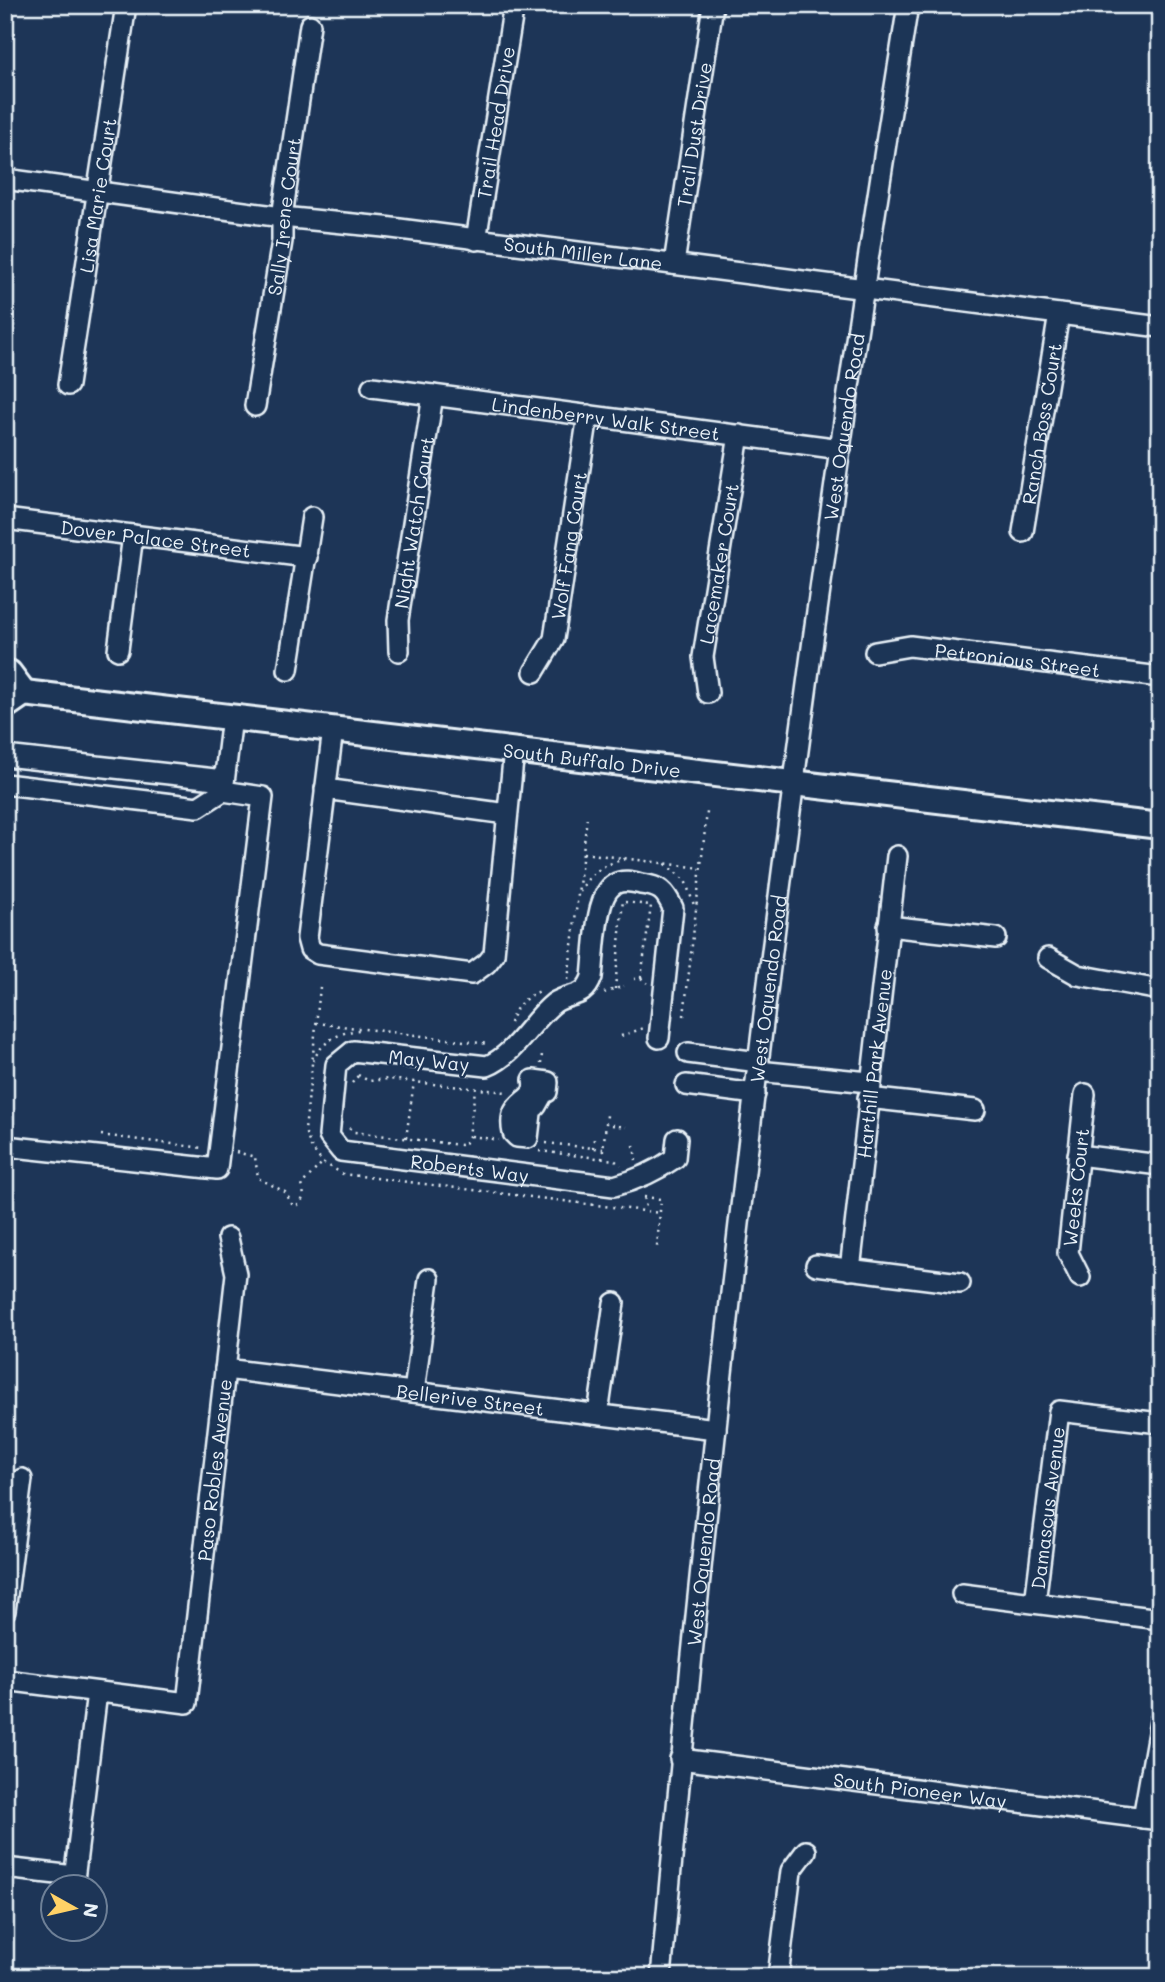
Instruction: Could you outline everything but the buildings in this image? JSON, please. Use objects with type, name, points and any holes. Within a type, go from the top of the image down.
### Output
[{"type":"main road","name":"South Buffalo Drive","points":[[5,673],[9,673],[15,700],[232,717],[1160,826]]},
{"type":"street","name":"Lisa Marie Court","points":[[68,385],[126,5]]},
{"type":"street","name":"Trail Head Drive","points":[[476,240],[514,5]]},
{"type":"street","name":"Trail Dust Drive","points":[[674,264],[713,5]]},
{"type":"street","name":"West Oquendo Road","points":[[660,1977],[680,1759],[716,1429],[792,782],[862,290],[908,5]]},
{"type":"street","name":"Sally Irene Court","points":[[256,406],[282,241],[282,216],[310,25]]},
{"type":"street","name":"South Miller Lane","points":[[5,179],[1160,327]]},
{"type":"street","name":"Ranch Boss Court","points":[[1023,532],[1059,314]]},
{"type":"street","name":"Lindenberry Walk Street","points":[[372,387],[841,449]]},
{"type":"street","name":"Night Watch Court","points":[[399,651],[398,620],[433,395]]},
{"type":"street","name":"Wolf Fang Court","points":[[534,671],[554,639],[588,415]]},
{"type":"street","name":"Lacemaker Court","points":[[708,693],[703,657],[739,435]]},
{"type":"street","points":[[288,670],[312,517]]},
{"type":"street","name":"Dover Palace Street","points":[[5,519],[307,557]]},
{"type":"street","points":[[118,650],[132,535]]},
{"type":"street","name":"Petronious Street","points":[[874,652],[909,646],[1160,677]]},
{"type":"street","points":[[5,784],[198,807],[224,785],[232,717]]},
{"type":"street","points":[[333,729],[307,939],[310,949],[318,954],[472,974],[494,954],[514,750]]},
{"type":"street","points":[[5,756],[224,785],[263,797],[217,1170],[5,1146]]},
{"type":"street","points":[[325,789],[507,814]]},
{"type":"street","name":"Harthill Park Avenue","points":[[850,1270],[868,1090],[897,856]]},
{"type":"street","points":[[617,887],[622,881],[657,886],[656,902],[673,908],[656,1032]]},
{"type":"street","name":"May Way","points":[[349,1065],[353,1051],[487,1066],[500,1060],[555,1002],[577,995],[589,986],[601,899],[617,887]]},
{"type":"street","points":[[888,926],[996,938]]},
{"type":"street","points":[[1048,958],[1078,975],[1160,990]]},
{"type":"street","points":[[688,1053],[975,1110]]},
{"type":"street","name":"Roberts Way","points":[[349,1065],[337,1065],[329,1136],[341,1151],[614,1186],[636,1181],[675,1158],[677,1139]]},
{"type":"street","points":[[685,1085],[755,1094]]},
{"type":"street","name":"Weeks Court","points":[[1080,1277],[1068,1253],[1085,1094]]},
{"type":"street","points":[[1078,1155],[1160,1165]]},
{"type":"street","name":"Paso Robles Avenue","points":[[97,1692],[187,1703],[236,1274],[228,1238]]},
{"type":"street","points":[[816,1265],[960,1283]]},
{"type":"street","points":[[414,1392],[429,1279]]},
{"type":"street","points":[[598,1415],[614,1303]]},
{"type":"street","name":"Bellerive Street","points":[[225,1369],[716,1429]]},
{"type":"street","name":"Damascus Avenue","points":[[1035,1603],[1059,1410],[1160,1423]]},
{"type":"street","points":[[5,1611],[22,1479]]},
{"type":"street","points":[[962,1594],[1160,1619]]},
{"type":"street","points":[[5,1680],[97,1692],[75,1874]]},
{"type":"street","points":[[1151,1819],[1160,1721]]},
{"type":"street","name":"South Pioneer Way","points":[[680,1759],[1151,1819]]},
{"type":"street","points":[[778,1977],[791,1871],[806,1851]]},
{"type":"street","points":[[5,1868],[38,1875]]},
{"type":"path","points":[[684,1016],[707,812]]},
{"type":"path","points":[[567,989],[587,817]]},
{"type":"path","points":[[583,853],[701,868]]},
{"type":"path","points":[[661,863],[685,880],[694,898],[696,912]]},
{"type":"path","points":[[615,989],[625,902],[617,887]]},
{"type":"path","points":[[625,902],[656,902],[641,978]]},
{"type":"path","points":[[634,979],[641,978],[652,986]]},
{"type":"path","points":[[510,1023],[514,1011],[524,998],[544,989]]},
{"type":"path","points":[[316,1023],[497,1045]]},
{"type":"path","points":[[621,1036],[656,1032]]},
{"type":"path","points":[[349,1065],[358,1076],[369,1081],[388,1079],[509,1092]]},
{"type":"path","points":[[351,1094],[353,1082],[358,1076]]},
{"type":"path","points":[[405,1139],[414,1082]]},
{"type":"path","points":[[348,1124],[351,1132],[460,1145],[468,1141],[475,1090]]},
{"type":"path","points":[[602,1159],[607,1115]]},
{"type":"path","points":[[612,1125],[626,1127]]},
{"type":"path","points":[[101,1135],[209,1148]]},
{"type":"path","points":[[469,1136],[508,1140],[514,1135]]},
{"type":"path","points":[[593,1148],[594,1139]]},
{"type":"path","points":[[546,1143],[603,1150]]},
{"type":"path","points":[[565,1154],[566,1145]]},
{"type":"path","points":[[634,1145],[636,1160]]},
{"type":"path","points":[[539,1151],[614,1160],[623,1166]]},
{"type":"path","points":[[229,1152],[256,1157],[258,1178],[285,1192],[296,1206],[304,1196],[302,1184],[330,1154]]},
{"type":"path","points":[[641,1190],[646,1202],[645,1211]]},
{"type":"path","points":[[644,1198],[661,1199],[657,1247]]}]
